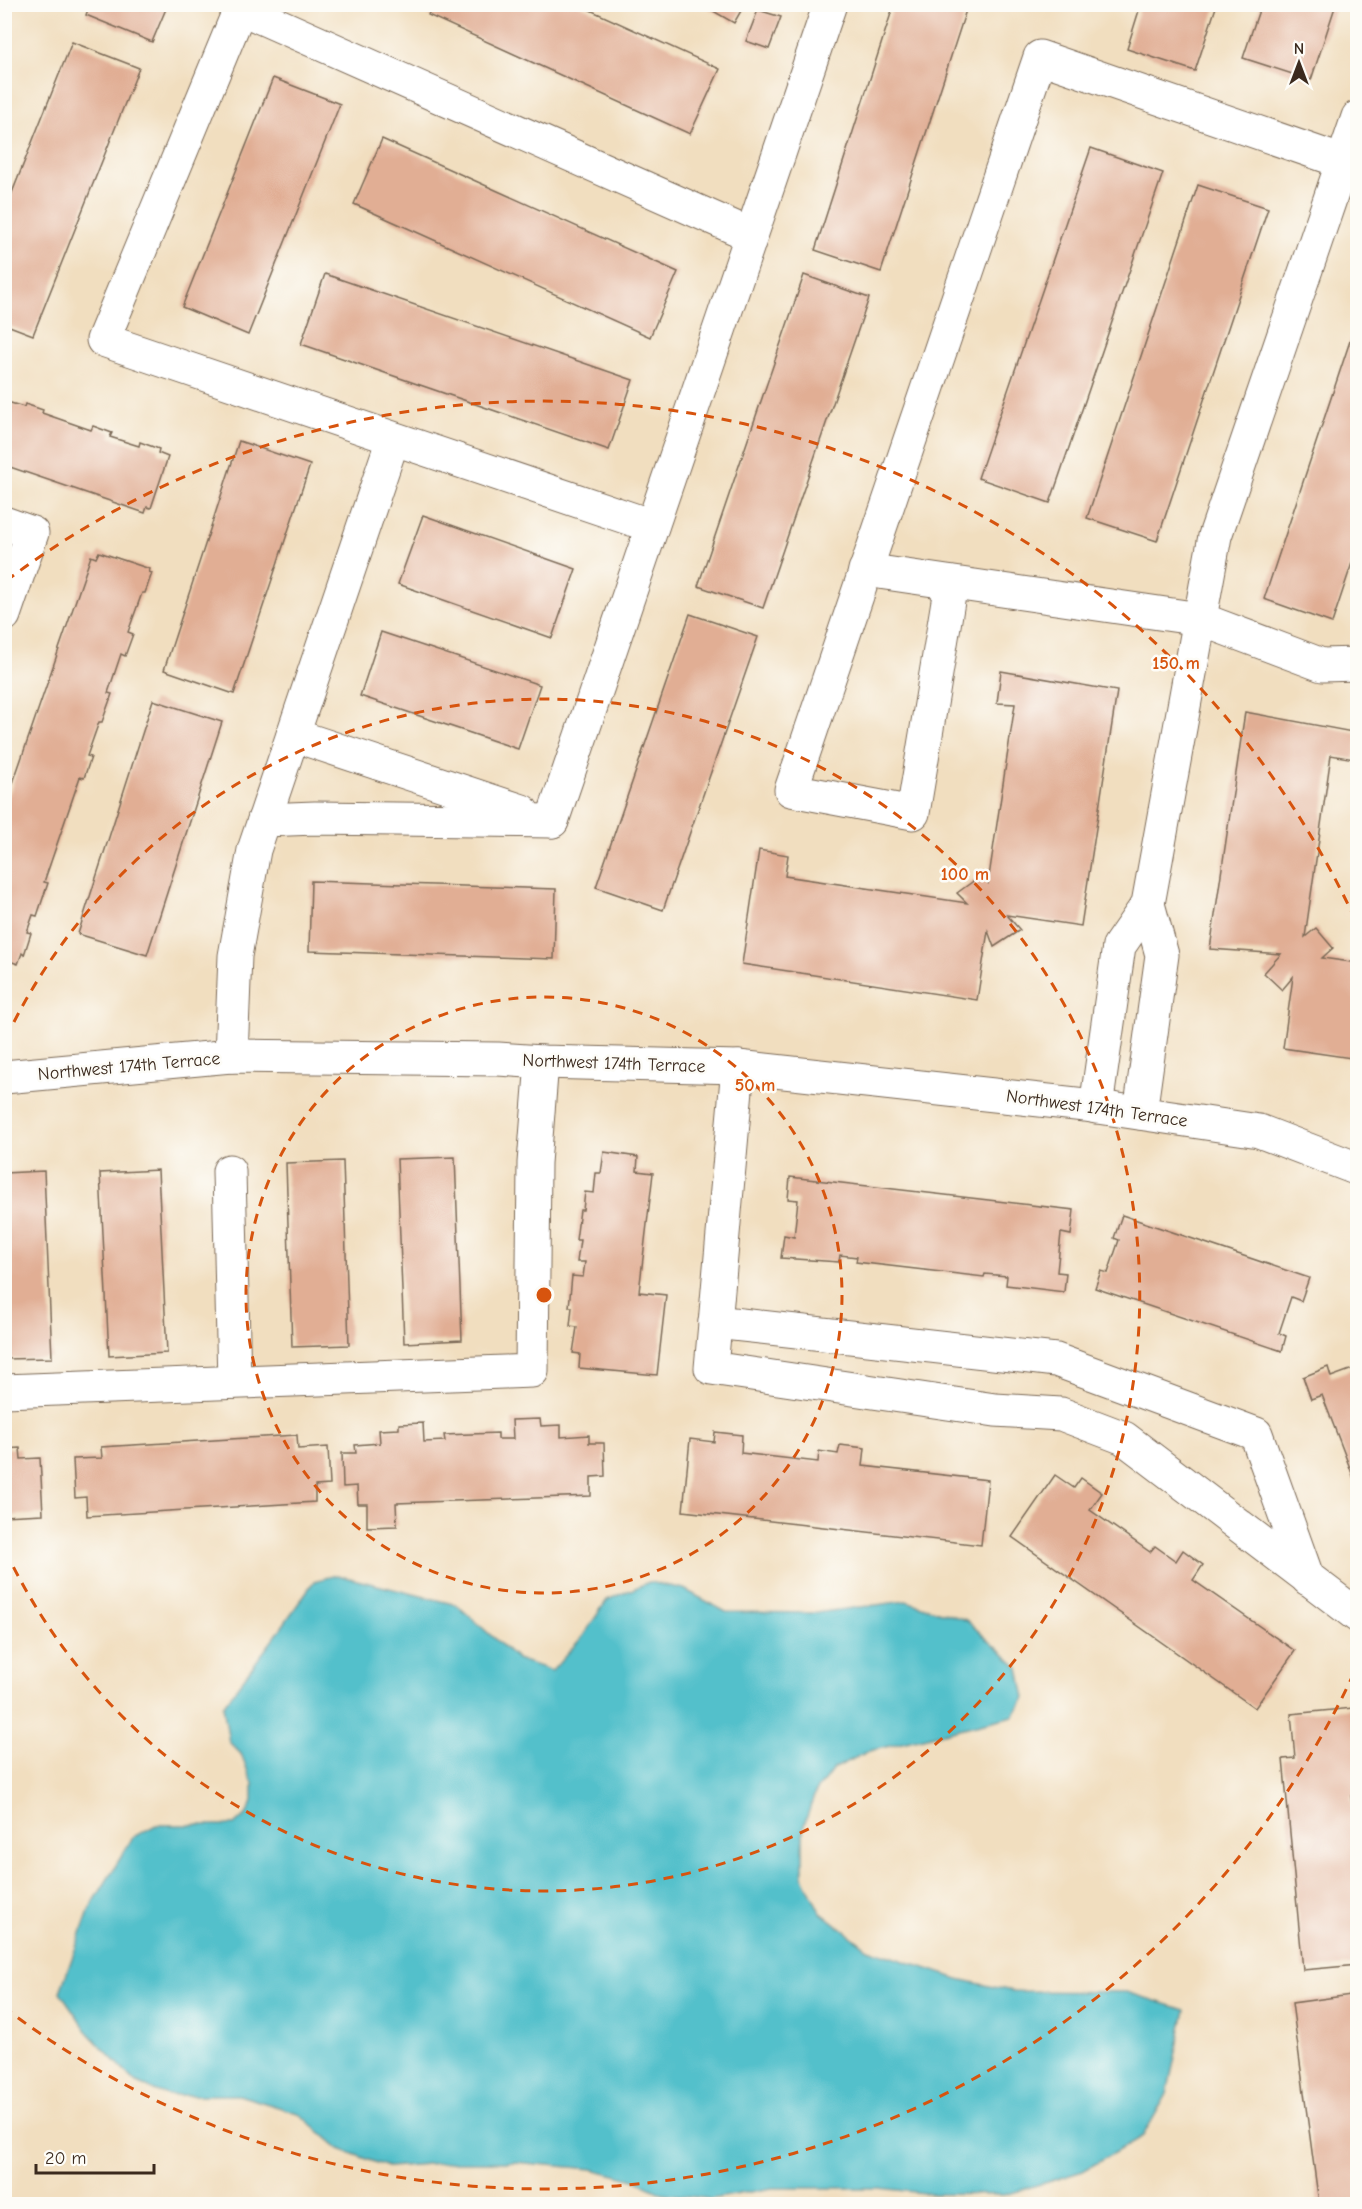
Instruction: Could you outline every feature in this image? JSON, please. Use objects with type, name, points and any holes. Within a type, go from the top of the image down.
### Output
[{"type":"street","points":[[552,821],[830,4]]},
{"type":"street","points":[[652,526],[103,340],[241,6],[751,235]]},
{"type":"street","points":[[951,583],[913,813],[791,790],[1040,57],[1350,164]]},
{"type":"street","points":[[1096,1107],[1119,946],[1148,904],[1215,536],[1350,164],[1358,117]]},
{"type":"street","points":[[231,1056],[235,956],[254,850],[393,439]]},
{"type":"street","points":[[4,523],[32,533],[4,615]]},
{"type":"street","points":[[865,570],[1200,619],[1322,665],[1358,664]]},
{"type":"street","points":[[293,735],[552,821]]},
{"type":"street","points":[[264,820],[315,818],[552,821]]},
{"type":"street","points":[[1140,1113],[1161,955],[1148,904]]},
{"type":"street","name":"Northwest 174th Terrace","points":[[4,1077],[231,1056],[498,1059],[738,1067],[1096,1107],[1259,1131],[1358,1169]]},
{"type":"street","points":[[4,1391],[532,1371],[534,1163],[542,1062]]},
{"type":"street","points":[[738,1067],[711,1368],[996,1410],[1061,1414],[1124,1438],[1358,1616]]},
{"type":"street","points":[[229,1171],[234,1382]]},
{"type":"street","points":[[715,1322],[1056,1360],[1256,1434],[1308,1579]]},
{"type":"water","points":[[337,1575],[457,1605],[517,1659],[552,1671],[583,1636],[607,1600],[649,1582],[684,1589],[726,1612],[816,1613],[906,1601],[966,1620],[1019,1668],[1025,1698],[1013,1716],[869,1751],[833,1769],[815,1793],[803,1828],[803,1877],[820,1912],[868,1949],[958,1979],[1012,1991],[1126,1992],[1185,2010],[1167,2094],[1143,2136],[1083,2171],[1004,2195],[933,2194],[879,2188],[772,2188],[711,2199],[663,2193],[634,2180],[592,2169],[514,2162],[454,2162],[388,2167],[340,2149],[298,2113],[239,2095],[167,2095],[137,2083],[90,2035],[60,1992],[90,1908],[133,1837],[156,1825],[234,1825],[247,1813],[253,1801],[253,1784],[241,1754],[229,1742],[223,1706],[314,1581]]},
{"type":"building","points":[[90,4],[168,4],[152,42],[86,15]]},
{"type":"building","points":[[433,4],[577,4],[720,69],[690,134],[428,15]]},
{"type":"building","points":[[701,4],[745,4],[734,23]]},
{"type":"building","points":[[894,4],[968,4],[881,272],[815,250]]},
{"type":"building","points":[[1141,4],[1217,4],[1195,71],[1127,49]]},
{"type":"building","points":[[1261,4],[1336,4],[1311,80],[1243,58]]},
{"type":"building","points":[[758,10],[781,17],[769,49],[746,41]]},
{"type":"building","points":[[72,42],[139,68],[33,335],[4,324],[4,213]]},
{"type":"building","points":[[273,78],[340,104],[248,335],[182,307]]},
{"type":"building","points":[[382,139],[678,272],[650,337],[354,204]]},
{"type":"building","points":[[1091,148],[1163,173],[1050,503],[978,478]]},
{"type":"building","points":[[1198,185],[1268,208],[1157,541],[1087,518]]},
{"type":"building","points":[[325,274],[633,380],[609,450],[301,344]]},
{"type":"building","points":[[804,275],[869,298],[763,608],[698,586]]},
{"type":"building","points":[[1357,320],[1358,545],[1332,623],[1264,599]]},
{"type":"building","points":[[4,401],[24,407],[25,404],[43,410],[42,413],[91,430],[93,426],[112,433],[110,437],[139,446],[140,442],[159,449],[158,453],[168,457],[151,508],[147,507],[145,513],[4,465]]},
{"type":"building","points":[[239,441],[310,465],[234,694],[164,670]]},
{"type":"building","points":[[423,515],[576,569],[552,638],[398,584]]},
{"type":"building","points":[[99,552],[150,569],[149,572],[152,573],[128,632],[133,634],[125,656],[121,654],[108,693],[112,694],[87,756],[91,757],[84,778],[80,777],[44,882],[48,883],[37,916],[33,915],[27,932],[31,933],[24,955],[22,953],[18,964],[4,959],[4,809],[91,556],[96,558]]},
{"type":"building","points":[[690,614],[758,637],[663,910],[596,887]]},
{"type":"building","points":[[381,632],[540,685],[518,749],[360,696]]},
{"type":"building","points":[[1001,671],[1117,691],[1081,926],[1007,915],[1020,930],[994,947],[988,931],[977,1000],[742,964],[759,850],[788,855],[785,876],[967,903],[957,893],[983,874],[988,883],[1015,704],[997,703]]},
{"type":"building","points":[[153,700],[222,722],[147,955],[78,934]]},
{"type":"building","points":[[1245,712],[1358,733],[1354,759],[1331,755],[1305,937],[1316,928],[1333,948],[1322,958],[1358,963],[1358,1059],[1283,1048],[1293,977],[1282,990],[1264,973],[1281,954],[1210,949]]},
{"type":"building","points":[[311,881],[556,889],[554,959],[309,951]]},
{"type":"building","points":[[604,1152],[638,1157],[637,1171],[653,1173],[639,1292],[666,1295],[657,1375],[579,1368],[580,1354],[573,1353],[577,1327],[570,1326],[572,1276],[583,1277],[585,1262],[577,1262],[580,1240],[576,1240],[580,1210],[583,1210],[585,1192],[594,1193],[596,1173],[601,1173]]},
{"type":"building","points":[[455,1157],[462,1340],[404,1343],[397,1159]]},
{"type":"building","points":[[343,1161],[349,1345],[292,1347],[286,1163]]},
{"type":"building","points":[[158,1170],[167,1353],[109,1356],[100,1173]]},
{"type":"building","points":[[44,1171],[52,1358],[4,1359],[4,1173]]},
{"type":"building","points":[[790,1177],[1074,1210],[1071,1235],[1061,1233],[1057,1272],[1066,1273],[1064,1292],[1006,1285],[1007,1276],[985,1274],[984,1277],[856,1262],[857,1257],[840,1255],[839,1262],[781,1258],[784,1235],[794,1237],[798,1200],[788,1199]]},
{"type":"building","points":[[1122,1215],[1309,1278],[1301,1301],[1291,1297],[1279,1333],[1286,1336],[1282,1351],[1095,1288],[1101,1271],[1108,1273],[1119,1240],[1114,1238]]},
{"type":"building","points":[[1328,1367],[1331,1377],[1358,1367],[1358,1489],[1322,1395],[1311,1399],[1303,1377]]},
{"type":"building","points":[[540,1419],[541,1426],[561,1425],[561,1437],[589,1435],[589,1443],[604,1443],[605,1476],[591,1477],[591,1496],[396,1503],[397,1526],[367,1527],[367,1504],[358,1504],[357,1486],[343,1487],[342,1453],[356,1453],[355,1445],[380,1443],[379,1430],[399,1429],[399,1424],[423,1423],[424,1442],[445,1441],[444,1435],[498,1433],[498,1439],[513,1439],[512,1420]]},
{"type":"building","points":[[715,1432],[742,1435],[741,1453],[818,1462],[819,1451],[838,1454],[840,1445],[865,1448],[863,1466],[988,1480],[981,1545],[683,1511],[690,1439],[714,1442]]},
{"type":"building","points":[[297,1435],[298,1449],[328,1447],[330,1485],[315,1486],[315,1502],[87,1516],[86,1497],[75,1498],[73,1459],[102,1458],[101,1447]]},
{"type":"building","points":[[20,1448],[21,1459],[40,1458],[43,1514],[4,1516],[4,1449]]},
{"type":"building","points":[[1055,1475],[1074,1488],[1081,1478],[1102,1493],[1090,1510],[1150,1552],[1155,1546],[1176,1561],[1183,1550],[1203,1565],[1193,1580],[1295,1651],[1255,1708],[1012,1537]]},
{"type":"building","points":[[1353,1708],[1358,1763],[1358,1795],[1351,1796],[1355,1835],[1358,1835],[1358,1965],[1303,1970],[1283,1759],[1295,1758],[1291,1714]]},
{"type":"building","points":[[1358,1994],[1358,2204],[1319,2204],[1292,2003]]}]
